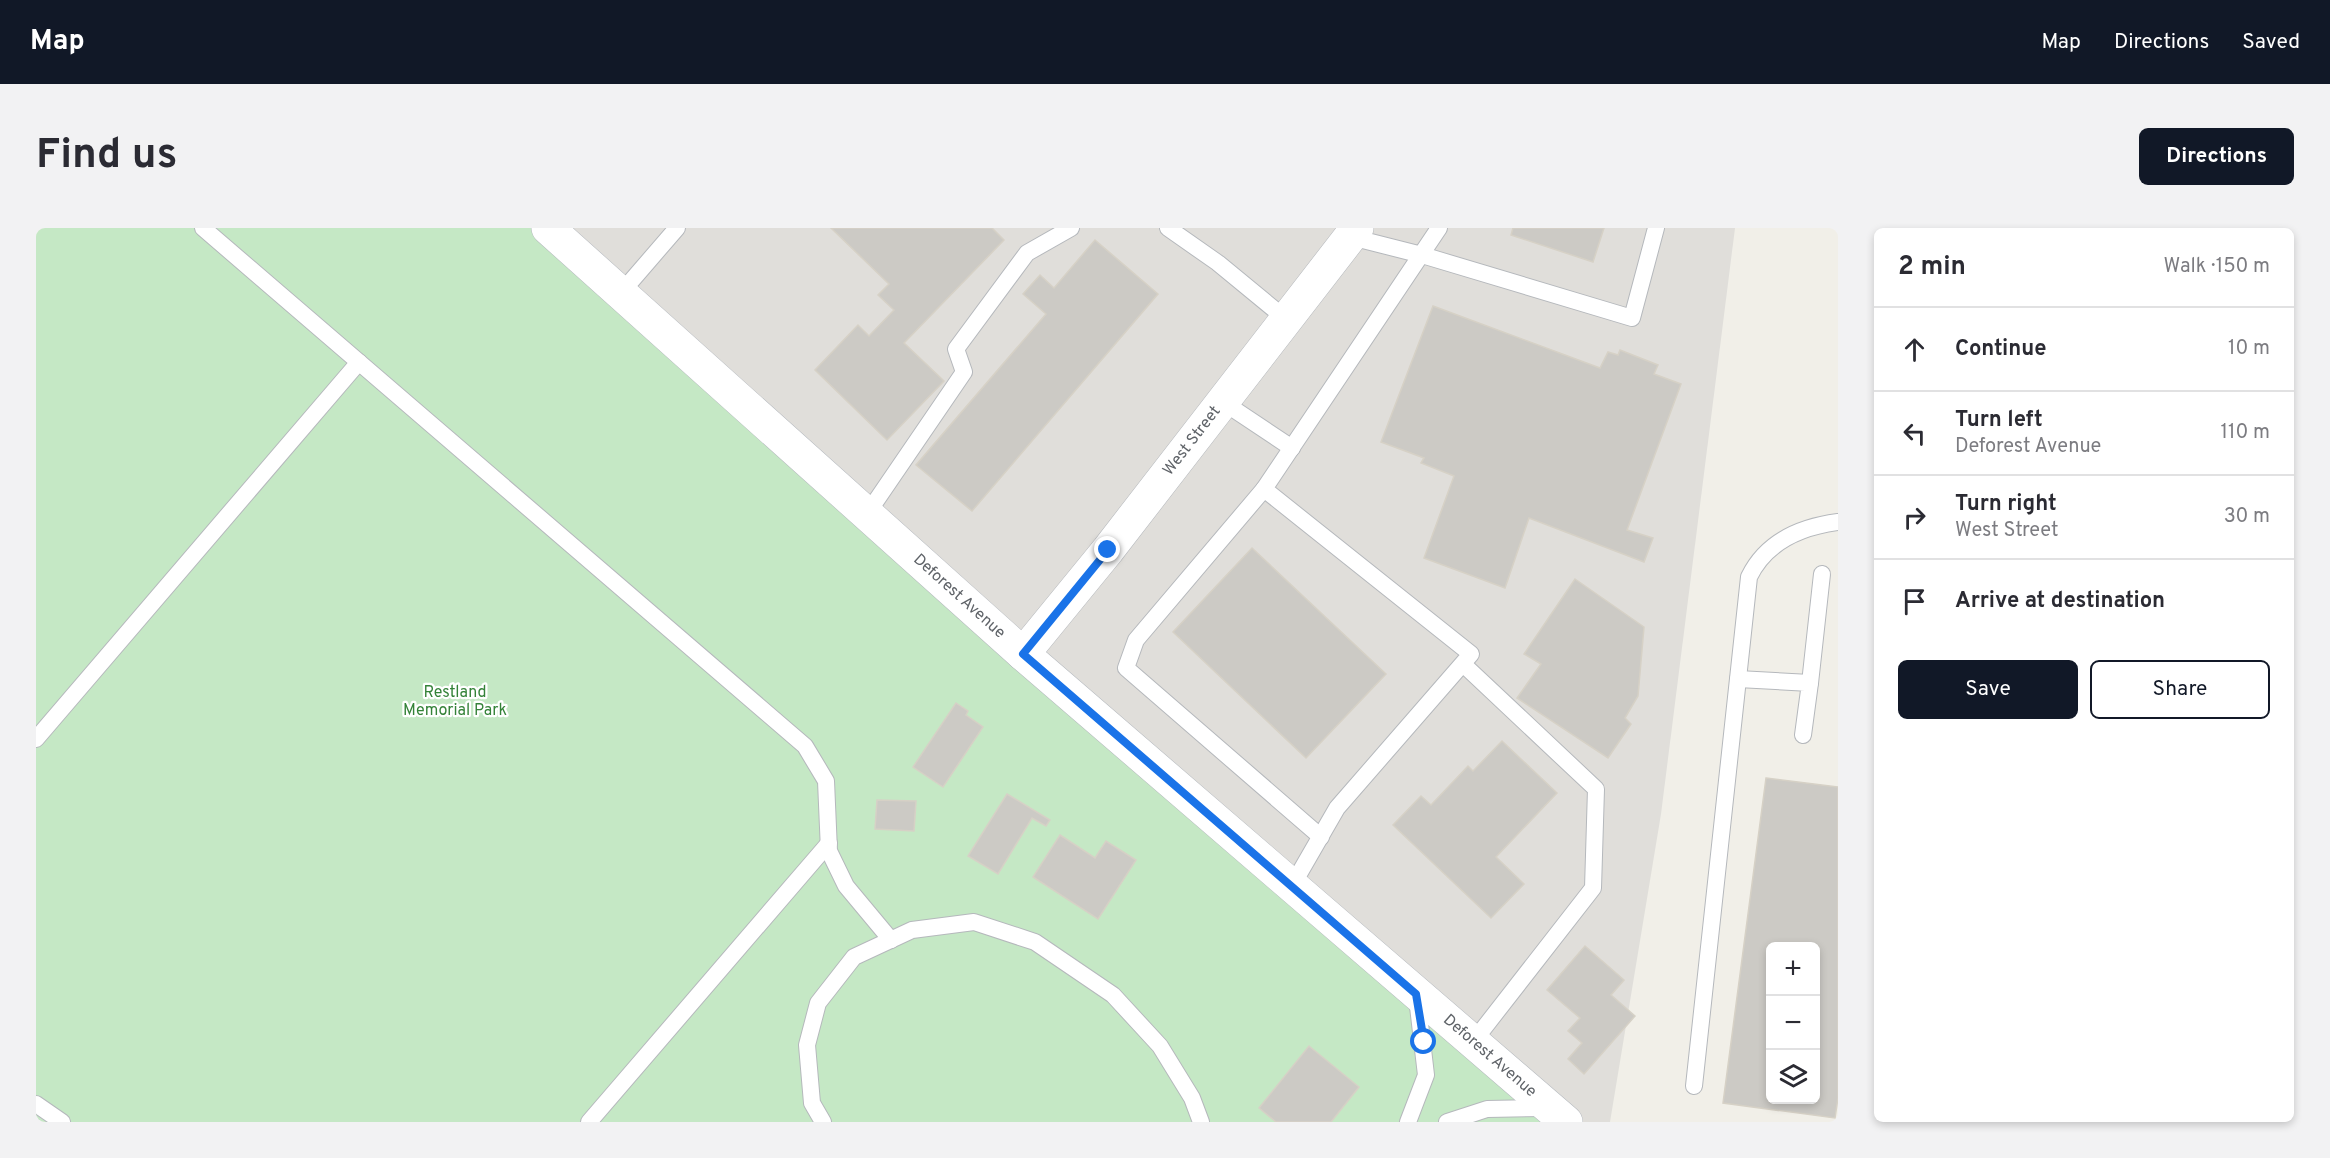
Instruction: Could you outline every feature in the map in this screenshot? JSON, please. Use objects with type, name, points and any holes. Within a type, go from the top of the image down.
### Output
[{"type":"street","name":"Deforest Avenue","points":[[548,228],[1023,654],[1558,1115]]},
{"type":"street","name":"West Street","points":[[1023,654],[1108,550],[1354,232]]},
{"type":"lane","points":[[203,228],[805,746],[826,781],[829,851],[846,886],[891,939]]},
{"type":"lane","points":[[620,294],[677,228]]},
{"type":"lane","points":[[867,514],[964,372],[956,349],[1027,253],[1071,228]]},
{"type":"lane","points":[[1168,228],[1218,263],[1286,319]]},
{"type":"lane","points":[[1321,837],[1126,668],[1136,640],[1264,489],[1439,228]]},
{"type":"lane","points":[[1354,232],[1422,255],[1632,318],[1656,228]]},
{"type":"lane","points":[[36,739],[359,362]]},
{"type":"lane","points":[[1223,402],[1292,448]]},
{"type":"lane","points":[[1264,489],[1471,654],[1337,808],[1292,886]]},
{"type":"lane","points":[[1694,1086],[1749,577],[1757,560],[1769,548],[1796,532],[1838,522]]},
{"type":"lane","points":[[1803,735],[1822,574]]},
{"type":"lane","points":[[1463,664],[1596,789],[1593,888],[1473,1042]]},
{"type":"lane","points":[[1738,679],[1810,683]]},
{"type":"lane","points":[[589,1122],[829,843]]},
{"type":"lane","points":[[824,1122],[812,1103],[807,1044],[818,1003],[854,957],[912,930],[974,922],[1035,942],[1113,995],[1160,1046],[1192,1098],[1201,1122]]},
{"type":"lane","points":[[1408,1122],[1426,1074],[1416,994]]},
{"type":"lane","points":[[36,1104],[62,1122]]},
{"type":"lane","points":[[1447,1122],[1487,1109],[1558,1115]]},
{"type":"shaded area","points":[[550,228],[1735,228],[1661,814],[1610,1122],[1566,1122]]},
{"type":"green space","name":"Restland Memorial Park","points":[[36,228],[550,228],[1566,1122],[36,1122]]},
{"type":"building","points":[[831,228],[992,228],[1004,240],[904,343],[944,381],[887,440],[815,370],[858,325],[869,336],[894,310],[878,295],[889,284]]},
{"type":"building","points":[[1513,228],[1604,228],[1593,262],[1511,235]]},
{"type":"building","points":[[1095,240],[1158,294],[972,511],[916,465],[1046,314],[1023,294],[1040,275],[1054,288]]},
{"type":"building","points":[[1433,306],[1600,368],[1608,352],[1618,355],[1620,350],[1658,365],[1654,374],[1681,384],[1627,530],[1653,538],[1644,562],[1529,518],[1505,588],[1424,558],[1454,476],[1421,463],[1424,458],[1381,442]]},
{"type":"building","points":[[1252,548],[1386,674],[1306,758],[1173,632]]},
{"type":"building","points":[[1575,579],[1644,627],[1638,696],[1625,718],[1631,724],[1608,758],[1517,698],[1541,664],[1524,654]]},
{"type":"building","points":[[956,703],[968,711],[966,715],[983,727],[943,787],[913,767]]},
{"type":"building","points":[[1502,741],[1557,793],[1496,857],[1524,884],[1491,918],[1393,825],[1421,796],[1431,805],[1468,766],[1473,771]]},
{"type":"building","points":[[1766,778],[1838,787],[1838,1098],[1835,1118],[1723,1103]]},
{"type":"building","points":[[1007,794],[1050,820],[1046,826],[1032,818],[998,874],[968,856]]},
{"type":"building","points":[[877,800],[916,801],[914,831],[875,829]]},
{"type":"building","points":[[1060,835],[1095,858],[1106,841],[1136,860],[1098,919],[1033,877]]},
{"type":"building","points":[[1585,946],[1624,980],[1611,995],[1635,1016],[1584,1074],[1568,1059],[1582,1043],[1568,1031],[1580,1018],[1547,990]]},
{"type":"building","points":[[1309,1046],[1359,1087],[1331,1122],[1276,1122],[1259,1108]]},
{"type":"route","points":[[1108,550],[1023,654],[1416,994],[1424,1042]]}]
